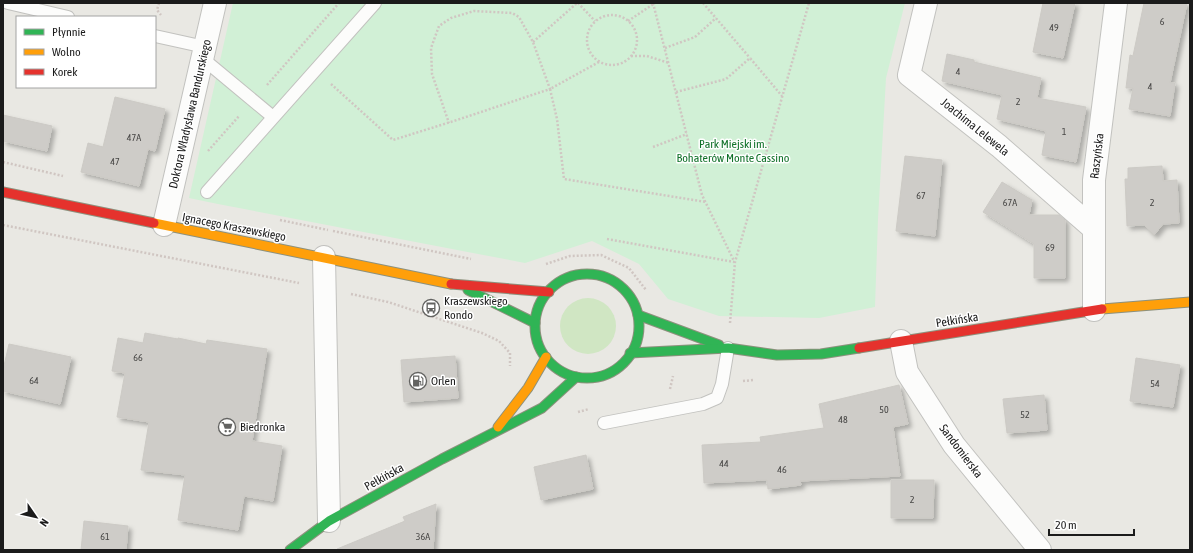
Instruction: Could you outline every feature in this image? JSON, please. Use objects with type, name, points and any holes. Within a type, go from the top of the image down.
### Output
[{"type":"street","name":"Doktora Władysława Bandurskiego","points":[[164,225],[215,3]]},
{"type":"street","name":"Joachima Lelewela","points":[[926,3],[909,75],[999,146],[1094,229]]},
{"type":"street","name":"Raszyńska","points":[[1094,310],[1094,180],[1116,3]]},
{"type":"street","name":"Ignacego Kraszewskiego","points":[[3,192],[460,286],[549,292]]},
{"type":"street","points":[[324,257],[329,521]]},
{"type":"street","points":[[583,274],[598,275],[612,280],[623,289],[632,301],[638,315],[636,344],[628,357],[618,367],[605,375],[591,378],[576,377],[562,372],[550,363],[541,351],[536,338],[535,323],[538,308],[545,295],[555,285],[568,277],[583,274]]},
{"type":"street","name":"Ignacego Kraszewskiego","points":[[460,286],[535,323]]},
{"type":"street","name":"Pełkińska","points":[[630,353],[728,348],[777,355],[821,354],[1094,310],[1190,302]]},
{"type":"street","name":"Pełkińska","points":[[638,315],[728,348]]},
{"type":"street","name":"Sandomierska","points":[[901,341],[907,372],[954,445],[1040,550]]},
{"type":"street","name":"Pełkińska","points":[[495,431],[528,388],[546,357]]},
{"type":"street","name":"Pełkińska","points":[[290,550],[329,521],[442,459],[542,408],[576,377]]},
{"type":"lane","points":[[8,3],[64,16]]},
{"type":"lane","points":[[207,192],[374,3]]},
{"type":"lane","points":[[156,36],[204,52],[273,117]]},
{"type":"lane","points":[[604,423],[703,404],[717,398],[722,384],[728,348]]},
{"type":"path","points":[[533,42],[577,3],[595,21]]},
{"type":"path","points":[[628,21],[653,3],[702,195],[735,262]]},
{"type":"path","points":[[703,3],[782,96]]},
{"type":"path","points":[[730,323],[735,262],[809,3]]},
{"type":"path","points":[[449,123],[432,74],[431,48],[439,26],[451,18],[474,11],[512,12],[519,17],[533,42],[550,89],[557,120],[564,178],[706,202]]},
{"type":"path","points":[[604,16],[619,16],[628,21],[634,28],[636,38],[635,48],[630,56],[627,60],[618,64],[599,62],[588,49],[586,39],[589,29],[595,21],[604,16]]},
{"type":"path","points":[[665,48],[695,38],[716,18]]},
{"type":"path","points":[[630,56],[647,56],[669,63]]},
{"type":"path","points":[[676,92],[726,79],[750,58]]},
{"type":"path","points":[[315,69],[393,140],[550,89],[599,62]]},
{"type":"path","points":[[653,147],[687,134]]},
{"type":"path","points":[[280,220],[478,260]]},
{"type":"path","points":[[3,225],[388,302],[482,333],[499,341],[510,353],[511,371]]},
{"type":"path","points":[[606,239],[735,262]]},
{"type":"path","points":[[541,266],[570,256],[601,255],[629,268],[650,293]]},
{"type":"green space","name":"Park Miejski im. Bohaterów Monte Cassino","points":[[233,3],[905,3],[886,78],[878,219],[875,307],[819,318],[719,316],[668,299],[639,264],[592,241],[525,263],[189,198]]},
{"type":"green space","points":[[588,298],[603,303],[611,311],[616,326],[611,341],[603,349],[588,354],[573,349],[565,341],[560,326],[565,311],[573,303]]},
{"type":"building","points":[[1043,3],[1075,3],[1063,58],[1033,52]]},
{"type":"building","points":[[1144,3],[1187,3],[1170,83],[1175,83],[1170,116],[1129,109],[1133,88],[1126,88],[1130,55],[1133,56]]},
{"type":"building","points":[[947,54],[1041,78],[1037,98],[1086,107],[1076,162],[1042,155],[1046,131],[997,119],[1002,95],[942,81]]},
{"type":"building","points":[[115,97],[165,109],[155,151],[148,149],[139,186],[81,172],[88,143],[103,147]]},
{"type":"building","points":[[3,115],[52,126],[47,151],[3,141]]},
{"type":"building","points":[[905,156],[942,160],[935,236],[896,231]]},
{"type":"building","points":[[1162,166],[1163,181],[1177,180],[1179,223],[1163,224],[1154,235],[1144,225],[1127,226],[1125,179],[1128,179],[1128,168]]},
{"type":"building","points":[[1002,182],[1032,200],[1029,215],[1059,215],[1065,220],[1065,278],[1034,278],[1034,244],[983,212]]},
{"type":"building","points":[[145,333],[206,344],[207,340],[267,349],[252,441],[282,446],[273,501],[244,496],[238,530],[178,520],[185,475],[141,470],[149,422],[117,417],[125,373],[112,371],[118,338],[143,343]]},
{"type":"building","points":[[9,344],[71,357],[60,404],[3,391],[3,370]]},
{"type":"building","points":[[455,356],[458,398],[404,402],[401,360]]},
{"type":"building","points":[[1136,358],[1180,365],[1173,407],[1130,401]]},
{"type":"building","points":[[899,385],[908,424],[893,427],[900,476],[800,481],[801,485],[768,489],[767,480],[704,483],[702,445],[761,442],[760,437],[824,428],[819,404]]},
{"type":"building","points":[[1044,395],[1047,430],[1007,433],[1003,399]]},
{"type":"building","points":[[586,455],[593,489],[541,500],[534,467]]},
{"type":"building","points":[[891,480],[934,480],[933,518],[891,518]]},
{"type":"building","points":[[436,504],[433,550],[337,550],[405,521],[403,517]]},
{"type":"building","points":[[84,521],[128,526],[126,550],[81,550]]},
{"type":"traffic: fast","points":[[587,274],[607,278],[616,283],[630,297],[635,306],[639,326],[635,346],[630,355],[616,369],[607,374],[587,378],[567,374],[558,369],[544,355],[539,346],[535,326],[539,306],[544,297],[558,283],[567,278],[587,274]]},
{"type":"traffic: fast","points":[[468,290],[535,323]]},
{"type":"traffic: fast","points":[[638,315],[719,345]]},
{"type":"traffic: fast","points":[[630,353],[728,348],[777,355],[821,354],[859,348]]},
{"type":"traffic: fast","points":[[290,550],[329,521],[442,459],[542,408],[576,377]]},
{"type":"traffic: slow","points":[[154,223],[451,284]]},
{"type":"traffic: slow","points":[[1102,309],[1190,302]]},
{"type":"traffic: slow","points":[[498,427],[528,388],[546,357]]},
{"type":"traffic: jam","points":[[3,192],[154,223]]},
{"type":"traffic: jam","points":[[451,284],[549,292]]},
{"type":"traffic: jam","points":[[859,348],[1102,309]]},
{"type":"place","name":"Kraszewskiego Rondo","points":[[431,308]]},
{"type":"place","name":"Orlen","points":[[418,381]]},
{"type":"place","name":"Biedronka","points":[[227,427]]}]
